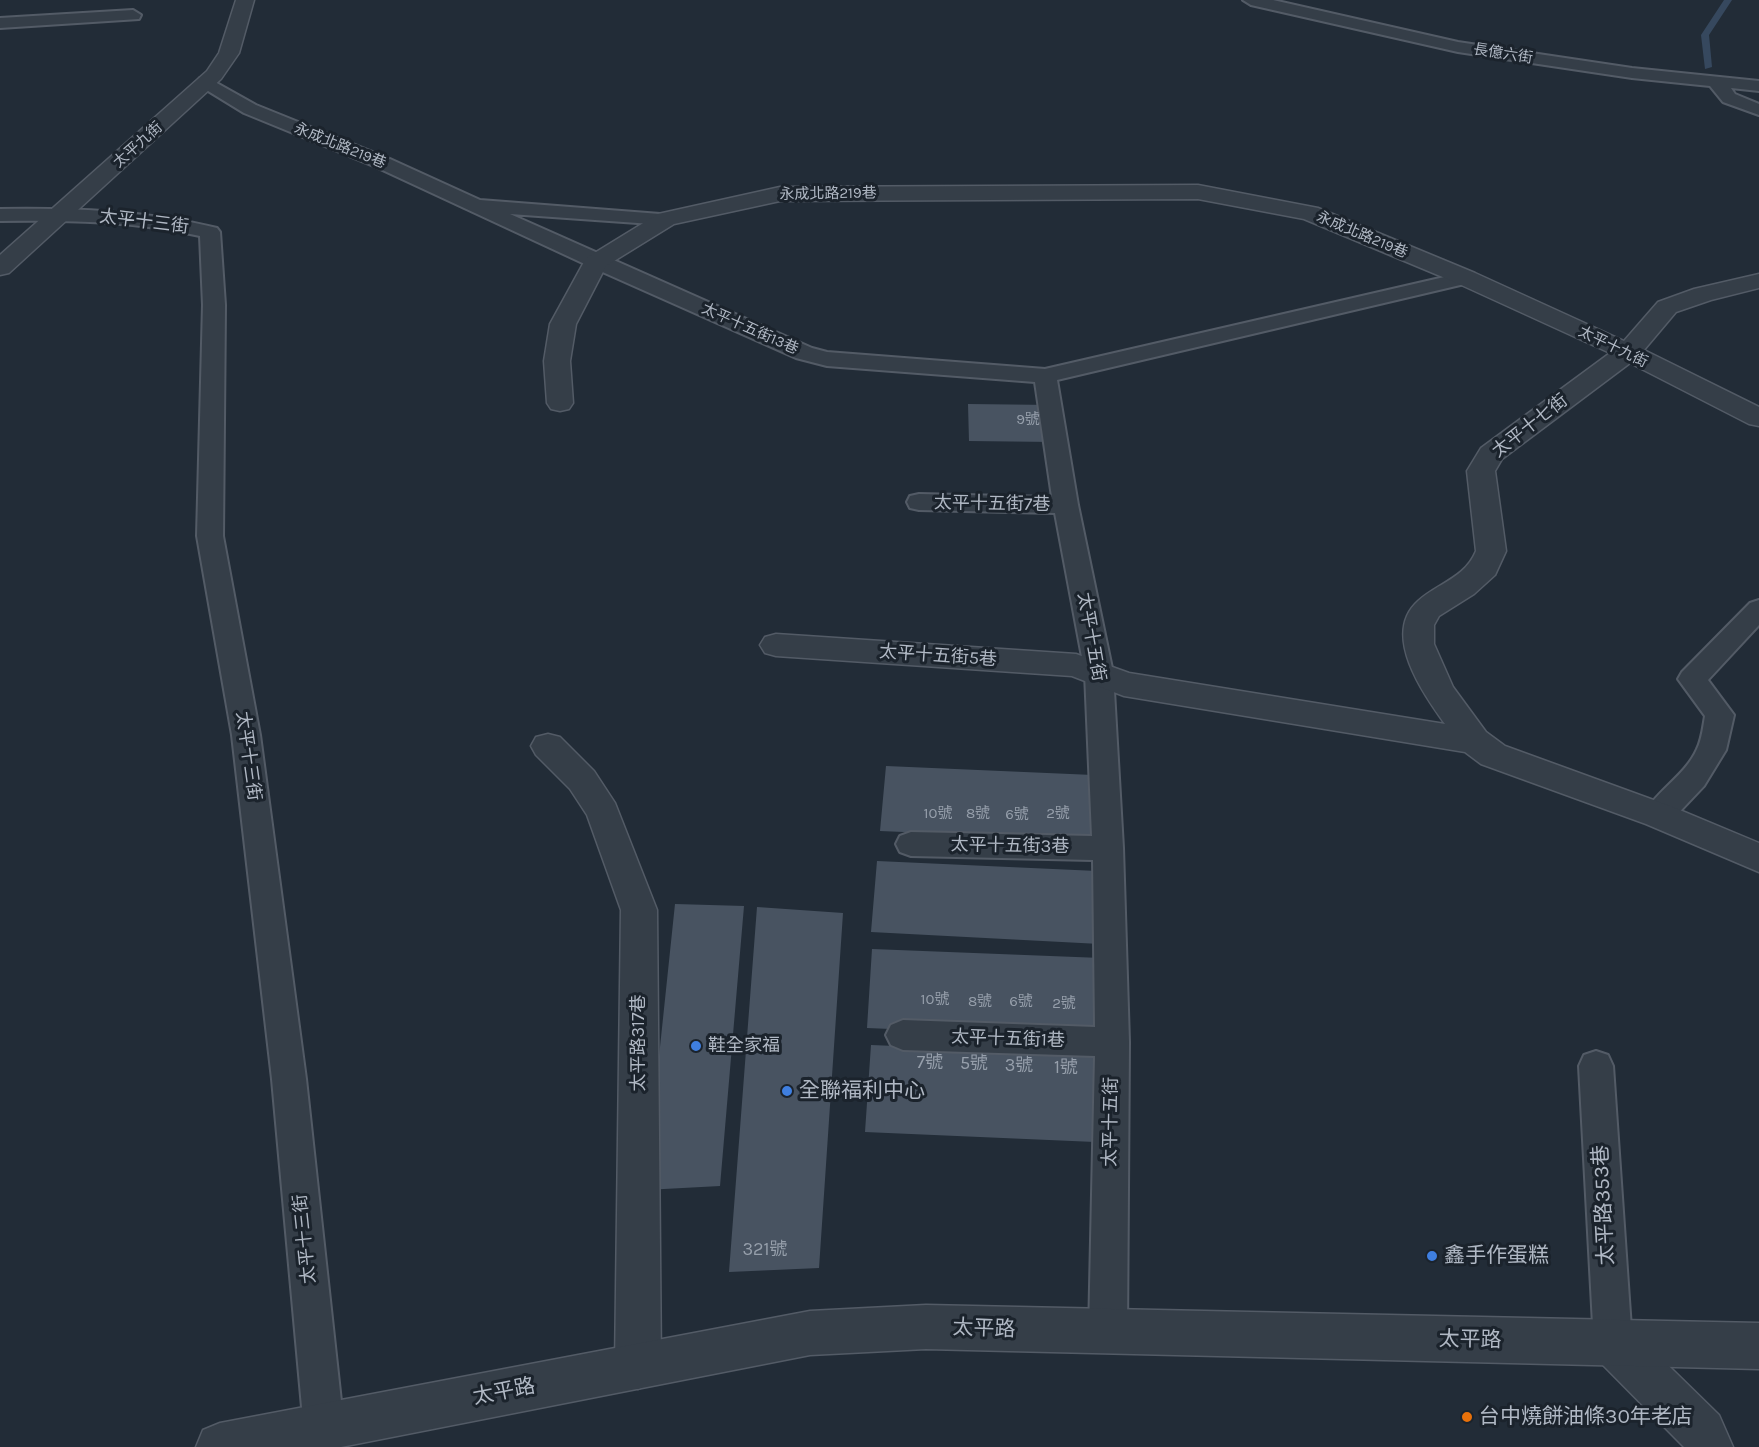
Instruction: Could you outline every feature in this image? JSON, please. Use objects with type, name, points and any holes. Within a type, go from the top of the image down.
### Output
[{"type":"street","name":"太平九街","points":[[0,268],[219,69],[229,53],[245,0]]},
{"type":"street","name":"永成北路219巷","points":[[666,219],[780,194],[1198,192],[1310,213],[1466,278]]},
{"type":"street","points":[[560,403],[557,361],[563,324],[596,262],[666,219]]},
{"type":"street","name":"太平十九街","points":[[1466,278],[1628,352],[1759,418]]},
{"type":"street","name":"太平十七街","points":[[1759,281],[1703,294],[1667,307],[1628,352],[1491,453],[1481,471],[1491,551],[1484,567],[1463,587],[1428,609],[1418,625],[1418,644],[1439,692],[1473,741],[1492,755],[1528,770],[1658,815],[1759,858]]},
{"type":"street","name":"太平十五街5巷","points":[[776,645],[1076,665],[1099,673]]},
{"type":"street","name":"太平十七街","points":[[1099,673],[1125,684],[1473,741]]},
{"type":"street","name":"太平路317巷","points":[[548,746],[582,780],[603,812],[639,910],[638,1366]]},
{"type":"street","name":"太平路","points":[[220,1447],[324,1429],[810,1333],[926,1327],[1759,1346]]},
{"type":"street","points":[[1613,1343],[1702,1432],[1709,1447]]},
{"type":"lane","name":"長億六街","points":[[1251,0],[1458,47],[1570,65],[1759,86]]},
{"type":"lane","points":[[0,22],[133,15]]},
{"type":"lane","name":"永成北路219巷","points":[[206,82],[250,109],[383,163],[476,206],[666,219]]},
{"type":"lane","points":[[1717,83],[1730,98],[1759,110]]},
{"type":"lane","name":"太平十五街13巷","points":[[476,206],[596,262],[804,353],[827,358],[1046,376]]},
{"type":"lane","points":[[0,215],[62,213]]},
{"type":"lane","name":"太平十三街","points":[[62,213],[183,225],[210,232],[214,305],[210,536],[247,747],[290,1079],[324,1429]]},
{"type":"lane","points":[[1046,376],[1466,278]]},
{"type":"lane","name":"太平十五街","points":[[1046,376],[1066,505],[1099,673],[1108,848],[1112,1042],[1108,1332]]},
{"type":"lane","name":"太平十五街7巷","points":[[919,502],[1066,505]]},
{"type":"lane","points":[[1658,815],[1694,778],[1712,750],[1720,716],[1692,679],[1759,609]]},
{"type":"lane","name":"太平十五街3巷","points":[[911,844],[1108,848]]},
{"type":"lane","name":"太平十五街1巷","points":[[903,1035],[1112,1042]]},
{"type":"lane","name":"太平路353巷","points":[[1596,1066],[1613,1343]]},
{"type":"building","points":[[968,404],[1052,405],[1055,442],[969,441]]},
{"type":"building","points":[[886,766],[1093,775],[1096,840],[880,831]]},
{"type":"building","points":[[877,861],[1097,871],[1100,944],[871,932]]},
{"type":"building","name":"鞋全家福","points":[[675,904],[744,906],[720,1186],[645,1190]]},
{"type":"building","name":"全聯福利中心","points":[[757,907],[843,913],[819,1268],[729,1272]]},
{"type":"building","points":[[872,949],[1101,958],[1106,1038],[867,1028]]},
{"type":"building","points":[[871,1045],[1113,1055],[1118,1143],[865,1132]]},
{"type":"waterway","points":[[1708,67],[1705,35],[1728,0]]},
{"type":"place","name":"鞋全家福","points":[[696,1046]]},
{"type":"place","name":"全聯福利中心","points":[[787,1091]]},
{"type":"place","name":"鑫手作蛋糕","points":[[1432,1256]]},
{"type":"place","name":"台中燒餅油條30年老店","points":[[1467,1417]]}]
